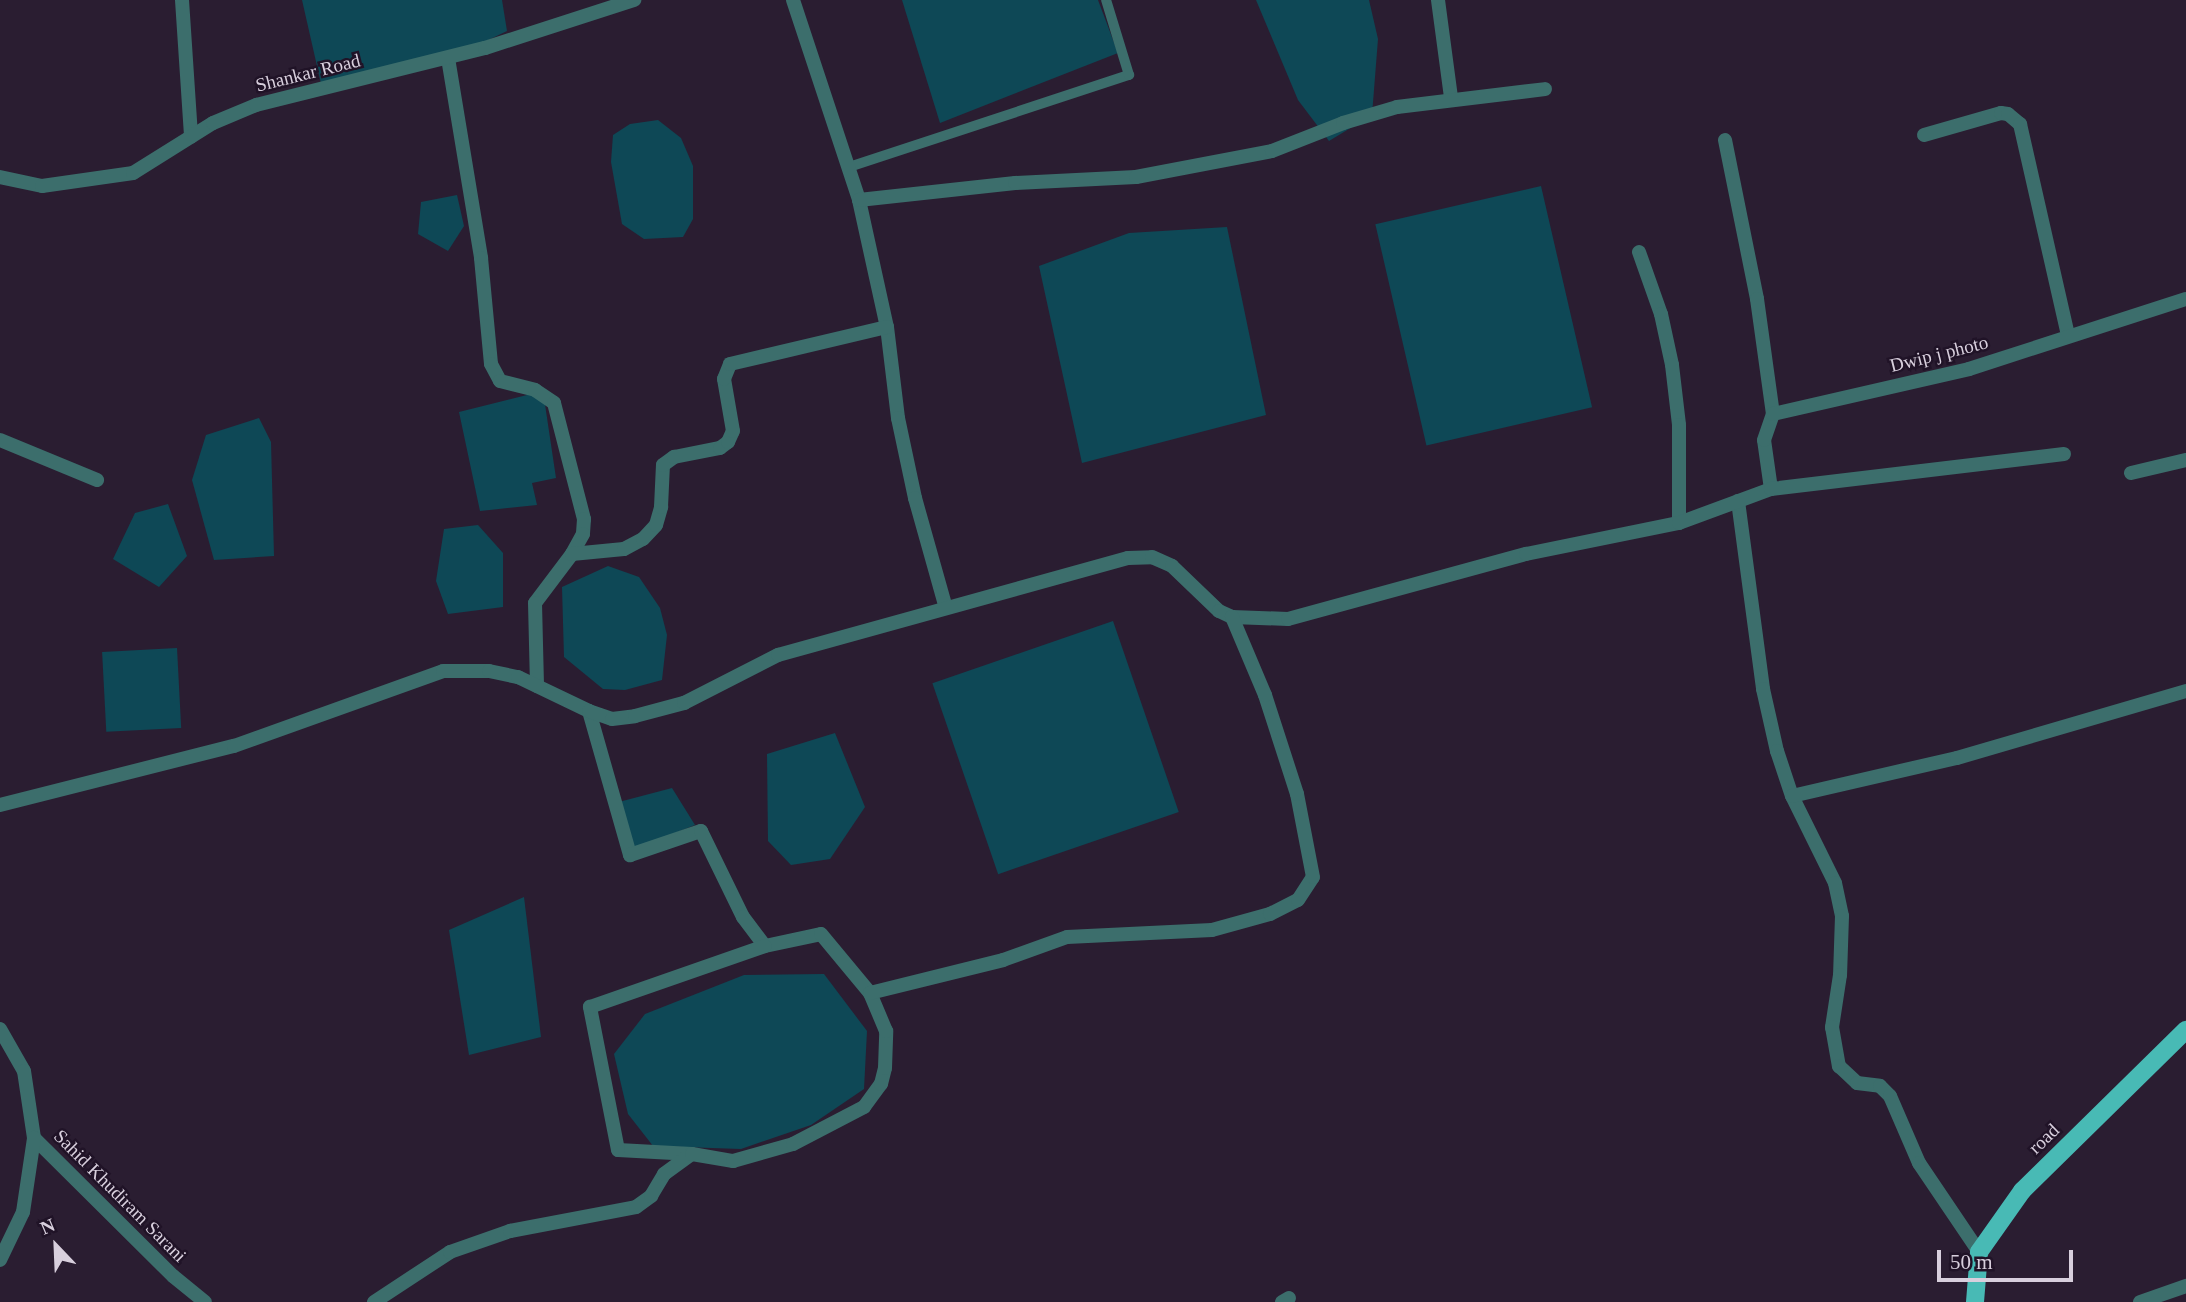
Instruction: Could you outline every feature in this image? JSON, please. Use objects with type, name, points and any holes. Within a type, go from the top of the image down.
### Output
[{"type":"main road","name":"road","points":[[1979,1252],[2022,1191],[2186,1030]]},
{"type":"main road","points":[[1975,1302],[1979,1252]]},
{"type":"street","points":[[182,0],[191,137]]},
{"type":"street","name":"Shankar Road","points":[[0,177],[42,186],[133,173],[191,137],[256,105],[448,58],[634,0]]},
{"type":"street","points":[[793,0],[831,124],[849,167],[859,201],[887,327],[901,431],[925,545],[946,608]]},
{"type":"street","points":[[1438,0],[1451,98]]},
{"type":"street","points":[[448,58],[481,258],[491,364],[500,380],[546,396],[561,418],[584,519],[583,534],[572,554],[534,603],[537,686]]},
{"type":"street","points":[[859,201],[1015,183],[1136,177],[1272,152],[1343,123],[1451,98],[1545,89]]},
{"type":"street","points":[[1924,135],[2001,114],[2008,114],[2020,124],[2068,335]]},
{"type":"street","points":[[1725,141],[1757,299],[1773,414],[1764,440],[1771,489]]},
{"type":"street","points":[[1639,252],[1661,314],[1672,365],[1679,425],[1679,523]]},
{"type":"street","name":"Dwip j photo","points":[[1773,414],[1969,369],[2186,299]]},
{"type":"street","points":[[572,554],[624,549],[643,539],[656,525],[661,506],[663,465],[674,457],[720,448],[728,442],[733,431],[724,379],[730,364],[887,327]]},
{"type":"street","points":[[0,440],[97,480]]},
{"type":"street","points":[[0,806],[234,746],[443,671],[488,671],[537,686],[612,719],[684,704],[778,655],[1092,566],[1152,557],[1172,566],[1219,611],[1232,618],[1288,619],[1526,554],[1679,523],[1771,489],[2064,454]]},
{"type":"street","points":[[2131,474],[2186,460]]},
{"type":"street","points":[[1738,501],[1763,689],[1792,796],[1835,883],[1842,916],[1840,975],[1832,1027],[1839,1066],[1857,1083],[1880,1086],[1890,1096],[1919,1163],[1979,1252]]},
{"type":"street","points":[[870,993],[1003,960],[1067,937],[1212,930],[1270,914],[1298,900],[1312,877],[1297,794],[1265,695],[1232,618]]},
{"type":"street","points":[[1792,796],[1958,758],[2186,691]]},
{"type":"street","points":[[589,711],[630,855],[701,831],[743,917],[765,946]]},
{"type":"street","points":[[821,934],[870,993],[886,1031],[885,1068],[881,1084],[864,1107],[793,1144],[733,1161],[692,1154],[618,1150],[590,1007],[765,946],[821,934]]},
{"type":"street","name":"Sahid Khudiram Sarani","points":[[0,1028],[24,1071],[34,1138],[173,1276],[205,1302]]},
{"type":"street","points":[[0,1260],[23,1212],[34,1138]]},
{"type":"street","points":[[373,1302],[450,1252],[510,1231],[636,1207],[651,1196],[664,1174],[692,1154]]},
{"type":"street","points":[[2140,1302],[2186,1286]]},
{"type":"lane","points":[[849,167],[1129,75],[1106,0]]},
{"type":"water","points":[[302,0],[502,0],[507,31],[480,44],[322,88]]},
{"type":"water","points":[[902,0],[1098,0],[1118,53],[940,123]]},
{"type":"water","points":[[1256,0],[1369,0],[1378,39],[1372,115],[1329,141],[1298,100]]},
{"type":"water","points":[[658,120],[681,138],[693,166],[693,219],[683,237],[644,239],[622,224],[611,162],[613,135],[630,124]]},
{"type":"water","points":[[1541,186],[1592,407],[1426,445],[1375,224]]},
{"type":"water","points":[[457,195],[464,226],[448,251],[418,234],[421,202]]},
{"type":"water","points":[[1227,227],[1266,415],[1082,463],[1039,266],[1129,233]]},
{"type":"water","points":[[543,391],[556,478],[532,483],[537,505],[480,511],[459,412]]},
{"type":"water","points":[[259,418],[271,442],[274,556],[214,560],[192,480],[206,435]]},
{"type":"water","points":[[168,504],[187,556],[159,587],[113,559],[135,513]]},
{"type":"water","points":[[478,525],[503,553],[503,607],[448,614],[436,581],[444,529]]},
{"type":"water","points":[[608,566],[639,577],[660,608],[667,635],[662,680],[625,690],[603,689],[564,657],[562,587]]},
{"type":"water","points":[[1113,621],[1179,812],[998,874],[932,683]]},
{"type":"water","points":[[177,648],[181,728],[106,732],[102,652]]},
{"type":"water","points":[[835,733],[865,807],[830,859],[791,865],[768,841],[767,754]]},
{"type":"water","points":[[672,788],[695,825],[628,852],[615,803]]},
{"type":"water","points":[[524,897],[541,1037],[469,1055],[449,930]]},
{"type":"water","points":[[824,974],[867,1031],[864,1089],[811,1125],[741,1149],[653,1146],[628,1114],[614,1054],[645,1014],[744,975]]}]
